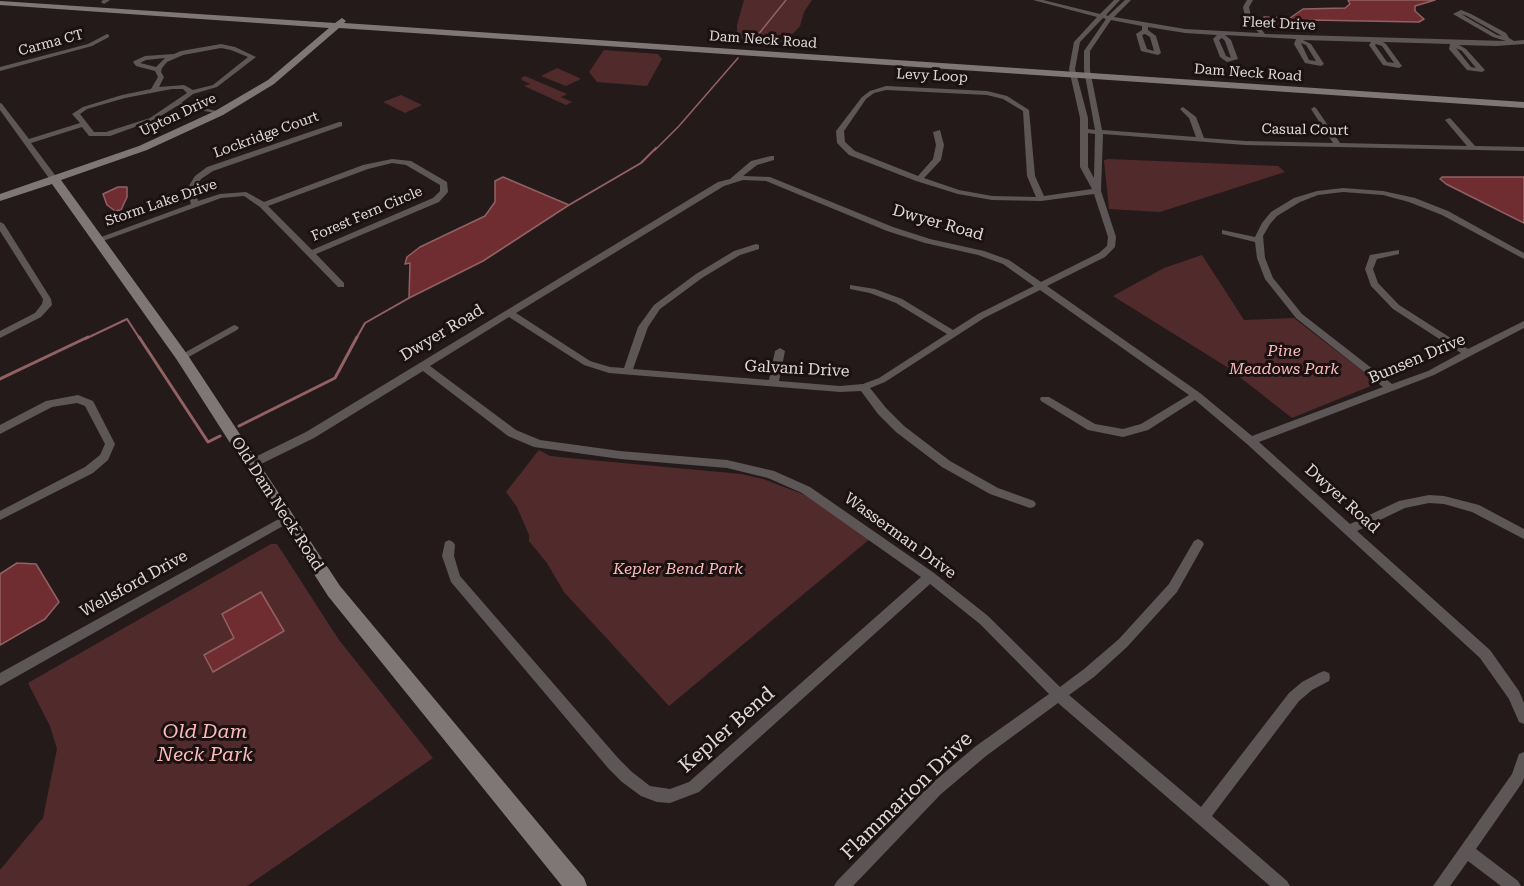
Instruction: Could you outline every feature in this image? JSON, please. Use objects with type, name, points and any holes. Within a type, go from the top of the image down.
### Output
[{"type":"main road","name":"Dam Neck Road","points":[[74,0],[565,37],[1524,100]]},
{"type":"main road","points":[[94,9],[105,1]]},
{"type":"main road","name":"Dam Neck Road","points":[[0,3],[342,21]]},
{"type":"main road","name":"Upton Drive","points":[[0,198],[142,148],[219,113],[271,82],[342,21]]},
{"type":"main road","name":"Dam Neck Road","points":[[1088,73],[1524,105]]},
{"type":"main road","name":"Old Dam Neck Road","points":[[54,179],[182,357],[334,591],[576,886]]},
{"type":"street","name":"Fleet Drive","points":[[1036,0],[1145,28],[1220,35],[1452,44],[1524,42]]},
{"type":"street","points":[[1073,72],[1077,42],[1117,0]]},
{"type":"street","points":[[1088,73],[1088,51],[1110,19],[1128,0]]},
{"type":"street","points":[[1250,0],[1246,7],[1248,16],[1264,36]]},
{"type":"street","points":[[1506,39],[1504,34],[1469,15],[1457,13],[1495,36],[1514,43]]},
{"type":"street","name":"Carma CT","points":[[0,69],[90,45],[107,36]]},
{"type":"street","points":[[1452,44],[1464,50],[1482,70],[1469,69],[1452,50],[1452,44]]},
{"type":"street","points":[[158,70],[165,61],[196,49],[221,46],[233,48],[253,57],[215,86],[190,93],[181,102],[141,123],[107,134],[92,134],[76,114],[80,110],[124,96],[154,90],[181,87],[188,89],[190,93]]},
{"type":"street","points":[[158,70],[138,65],[136,62],[146,57],[175,56]]},
{"type":"street","points":[[154,90],[161,77],[158,70]]},
{"type":"street","name":"Galvani Drive","points":[[510,313],[587,363],[609,370],[840,389],[864,387],[882,380],[981,316],[1102,255],[1111,247],[1112,237],[1097,191],[1084,167],[1085,131],[1073,72]]},
{"type":"street","name":"Galvani Drive","points":[[1088,73],[1099,132],[1097,191]]},
{"type":"street","name":"Levy Loop","points":[[1041,199],[1032,176],[1026,110],[1005,97],[987,93],[886,88],[867,95],[842,127],[839,136],[841,143],[852,153],[919,179],[976,195],[1008,199],[1041,199],[1097,191]]},
{"type":"street","points":[[181,102],[219,113]]},
{"type":"street","name":"Old Dam Neck Road","points":[[0,105],[54,179]]},
{"type":"street","points":[[1183,109],[1192,117],[1201,140]]},
{"type":"street","points":[[1314,109],[1338,145]]},
{"type":"street","points":[[1449,120],[1473,148]]},
{"type":"street","points":[[27,142],[84,124]]},
{"type":"street","name":"Lockridge Court","points":[[195,205],[191,189],[198,178],[210,169],[339,124]]},
{"type":"street","name":"Casual Court","points":[[1085,131],[1201,140],[1524,150]]},
{"type":"street","points":[[919,179],[937,160],[940,145],[937,132]]},
{"type":"street","points":[[734,179],[754,164],[771,158]]},
{"type":"street","name":"Forest Fern Circle","points":[[263,205],[385,161],[408,163],[444,184],[444,192],[436,200],[310,254]]},
{"type":"street","name":"Dwyer Road","points":[[251,464],[310,435],[721,184],[734,179],[752,177],[767,179],[913,237],[994,257],[1017,268],[1196,395],[1251,441],[1485,654],[1509,686],[1524,718]]},
{"type":"street","points":[[1390,388],[1310,325],[1288,304],[1264,267],[1259,240],[1266,223],[1274,214],[1297,200],[1317,193],[1358,190],[1391,195],[1428,206],[1524,256]]},
{"type":"street","name":"Storm Lake Drive","points":[[97,240],[220,196],[241,193],[250,195],[263,205],[341,285]]},
{"type":"street","points":[[0,224],[47,299],[47,305],[38,315],[0,335]]},
{"type":"street","points":[[1225,232],[1259,240]]},
{"type":"street","points":[[627,372],[644,327],[657,307],[737,252],[756,247]]},
{"type":"street","points":[[1396,252],[1373,257],[1369,269],[1374,284],[1396,308],[1469,354]]},
{"type":"street","points":[[853,287],[899,301],[954,334]]},
{"type":"street","name":"Bunsen Drive","points":[[1251,441],[1431,373],[1524,324]]},
{"type":"street","points":[[182,357],[234,327]]},
{"type":"street","points":[[773,384],[780,351]]},
{"type":"street","name":"Wasserman Drive","points":[[423,366],[512,433],[538,444],[727,464],[749,468],[786,480],[806,490],[930,576],[984,620],[1059,695],[1282,886]]},
{"type":"street","points":[[864,387],[882,411],[900,429],[938,458],[986,486],[1030,504]]},
{"type":"street","points":[[1045,399],[1092,427],[1112,433],[1123,433],[1144,427],[1196,395]]},
{"type":"street","points":[[0,430],[50,404],[78,399],[89,404],[110,444],[104,457],[89,470],[0,516]]},
{"type":"street","points":[[1348,530],[1403,504],[1429,499],[1444,500],[1475,508],[1524,534]]},
{"type":"street","name":"Wellsford Drive","points":[[0,680],[286,519]]},
{"type":"street","name":"Flammarion Drive","points":[[842,886],[936,789],[981,751],[1089,673],[1150,616],[1173,588],[1198,544]]},
{"type":"street","name":"Kepler Bend","points":[[449,545],[448,556],[455,578],[613,763],[646,791],[670,796],[694,788],[930,576]]},
{"type":"street","points":[[1202,817],[1293,698],[1324,677]]},
{"type":"street","points":[[1441,886],[1517,778],[1524,759]]},
{"type":"street","points":[[1466,850],[1513,886]]},
{"type":"green space","points":[[744,0],[812,0],[804,12],[800,26],[784,43],[737,39],[737,25]]},
{"type":"green space","points":[[604,50],[658,54],[662,59],[647,86],[597,82],[589,72]]},
{"type":"green space","points":[[557,68],[581,79],[566,86],[541,76]]},
{"type":"green space","points":[[525,76],[567,94],[561,97],[572,102],[566,105],[524,86],[530,84],[522,80],[521,78]]},
{"type":"green space","points":[[401,95],[422,105],[405,113],[383,102]]},
{"type":"green space","points":[[1104,160],[1278,166],[1285,172],[1160,212],[1109,209]]},
{"type":"green space","name":"Pine Meadows Park","points":[[1202,255],[1244,320],[1294,318],[1378,383],[1292,418],[1227,367],[1113,296],[1164,268]]},
{"type":"green space","name":"Kepler Bend Park","points":[[539,450],[550,456],[741,474],[763,479],[805,495],[871,538],[669,706],[564,592],[547,563],[529,541],[529,535],[517,507],[506,492]]},
{"type":"green space","name":"Old Dam Neck Park","points":[[271,544],[277,544],[339,640],[433,758],[247,886],[0,886],[0,870],[43,818],[57,749],[50,726],[28,683]]},
{"type":"shaded area","points":[[1348,0],[1435,0],[1415,6],[1415,11],[1424,19],[1419,22],[1310,20],[1278,29],[1270,26],[1264,17],[1290,18],[1303,9],[1345,8],[1350,4]]},
{"type":"shaded area","points":[[503,177],[569,205],[483,261],[409,298],[410,263],[405,264],[407,257],[420,247],[485,216],[495,202],[495,181]]},
{"type":"shaded area","points":[[1442,177],[1524,177],[1524,223],[1446,184],[1440,179]]},
{"type":"shaded area","points":[[118,187],[127,187],[127,197],[121,210],[115,211],[107,205],[103,194]]},
{"type":"shaded area","points":[[17,563],[36,564],[59,602],[45,619],[0,645],[0,574]]},
{"type":"shaded area","points":[[261,592],[284,631],[213,672],[204,655],[234,638],[222,614]]},
{"type":"waterway","points":[[753,41],[786,0]]},
{"type":"waterway","points":[[655,150],[738,58]]},
{"type":"waterway","points":[[569,205],[641,163],[656,148]]},
{"type":"waterway","points":[[356,339],[365,323],[409,298]]},
{"type":"waterway","points":[[85,339],[127,319],[140,339]]},
{"type":"waterway","points":[[0,379],[88,337]]},
{"type":"waterway","points":[[139,337],[208,442],[220,436]]},
{"type":"waterway","points":[[239,426],[335,378],[357,337]]}]
